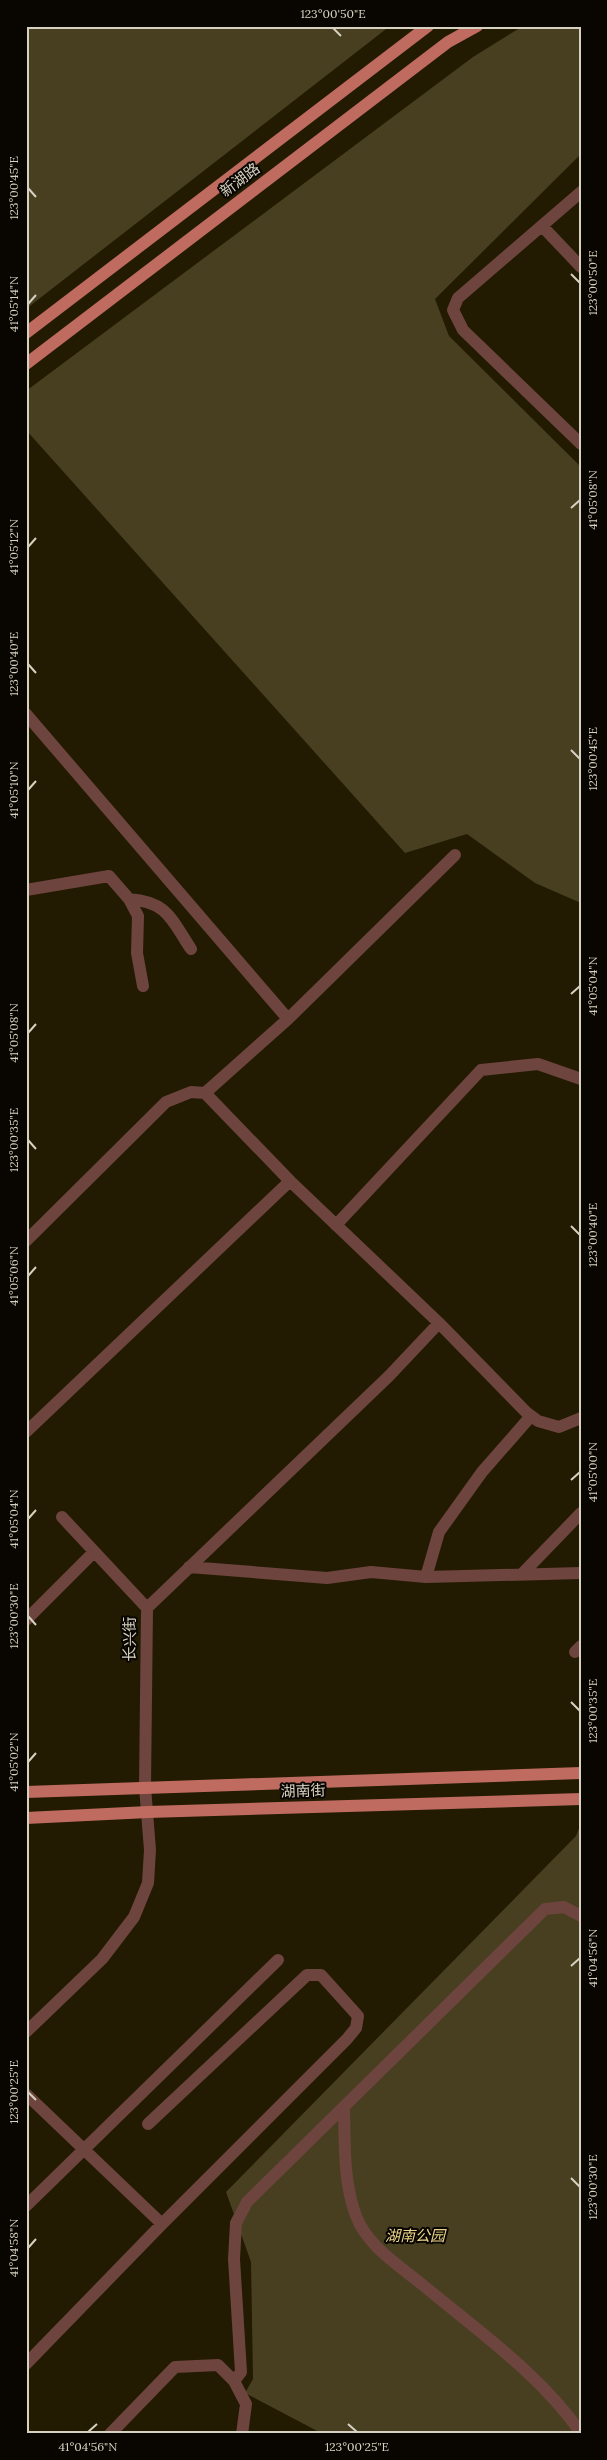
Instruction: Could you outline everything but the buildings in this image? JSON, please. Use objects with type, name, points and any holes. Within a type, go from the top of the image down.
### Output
[{"type":"main road","name":"新湖路","points":[[26,333],[428,26]]},
{"type":"main road","name":"新湖路","points":[[26,364],[448,42],[477,26]]},
{"type":"main road","name":"湖南街","points":[[26,1792],[581,1773]]},
{"type":"main road","name":"湖南街","points":[[26,1818],[148,1812],[581,1799]]},
{"type":"street","points":[[581,192],[458,298],[453,310],[462,330],[581,444]]},
{"type":"street","points":[[542,226],[581,267]]},
{"type":"street","points":[[26,714],[288,1019]]},
{"type":"street","points":[[205,1093],[288,1019],[455,855]]},
{"type":"street","points":[[26,890],[108,876],[129,898],[138,916],[137,953],[143,986]]},
{"type":"street","points":[[129,898],[148,900],[166,911],[191,948]]},
{"type":"street","points":[[336,1225],[481,1070],[538,1064],[581,1079]]},
{"type":"street","points":[[26,1241],[166,1102],[191,1092],[205,1093],[290,1181],[439,1323],[531,1416],[538,1421],[559,1428],[581,1418]]},
{"type":"street","points":[[26,1432],[290,1181]]},
{"type":"street","name":"长兴街","points":[[26,2032],[102,1959],[134,1917],[148,1883],[150,1850],[146,1788],[147,1608],[389,1376],[439,1323]]},
{"type":"street","points":[[426,1577],[439,1532],[482,1472],[531,1416]]},
{"type":"street","points":[[522,1574],[581,1513]]},
{"type":"street","points":[[62,1517],[147,1608]]},
{"type":"street","points":[[26,1620],[94,1552]]},
{"type":"street","points":[[189,1567],[327,1578],[371,1572],[426,1577],[581,1573]]},
{"type":"street","points":[[234,2381],[242,2372],[234,2259],[236,2223],[247,2202],[545,1909],[564,1907],[581,1916]]},
{"type":"street","points":[[26,2206],[278,1960]]},
{"type":"street","points":[[26,2364],[162,2224],[347,2039],[356,2028],[358,2016],[321,1975],[307,1975],[148,2124]]},
{"type":"street","points":[[26,2094],[83,2151],[162,2224]]},
{"type":"street","points":[[344,2107],[346,2178],[356,2217],[378,2250],[516,2363],[565,2411],[581,2433]]},
{"type":"street","points":[[110,2434],[175,2367],[218,2365],[234,2381],[246,2404],[242,2434]]},
{"type":"green space","points":[[26,26],[390,26],[26,309]]},
{"type":"green space","points":[[523,26],[581,26],[581,154],[435,299],[449,336],[581,467],[581,903],[535,883],[467,834],[405,853],[26,430],[26,391],[473,57]]},
{"type":"green space","name":"湖南公园","points":[[581,1823],[581,2434],[323,2434],[245,2393],[253,2379],[251,2262],[226,2192],[576,1836]]}]
